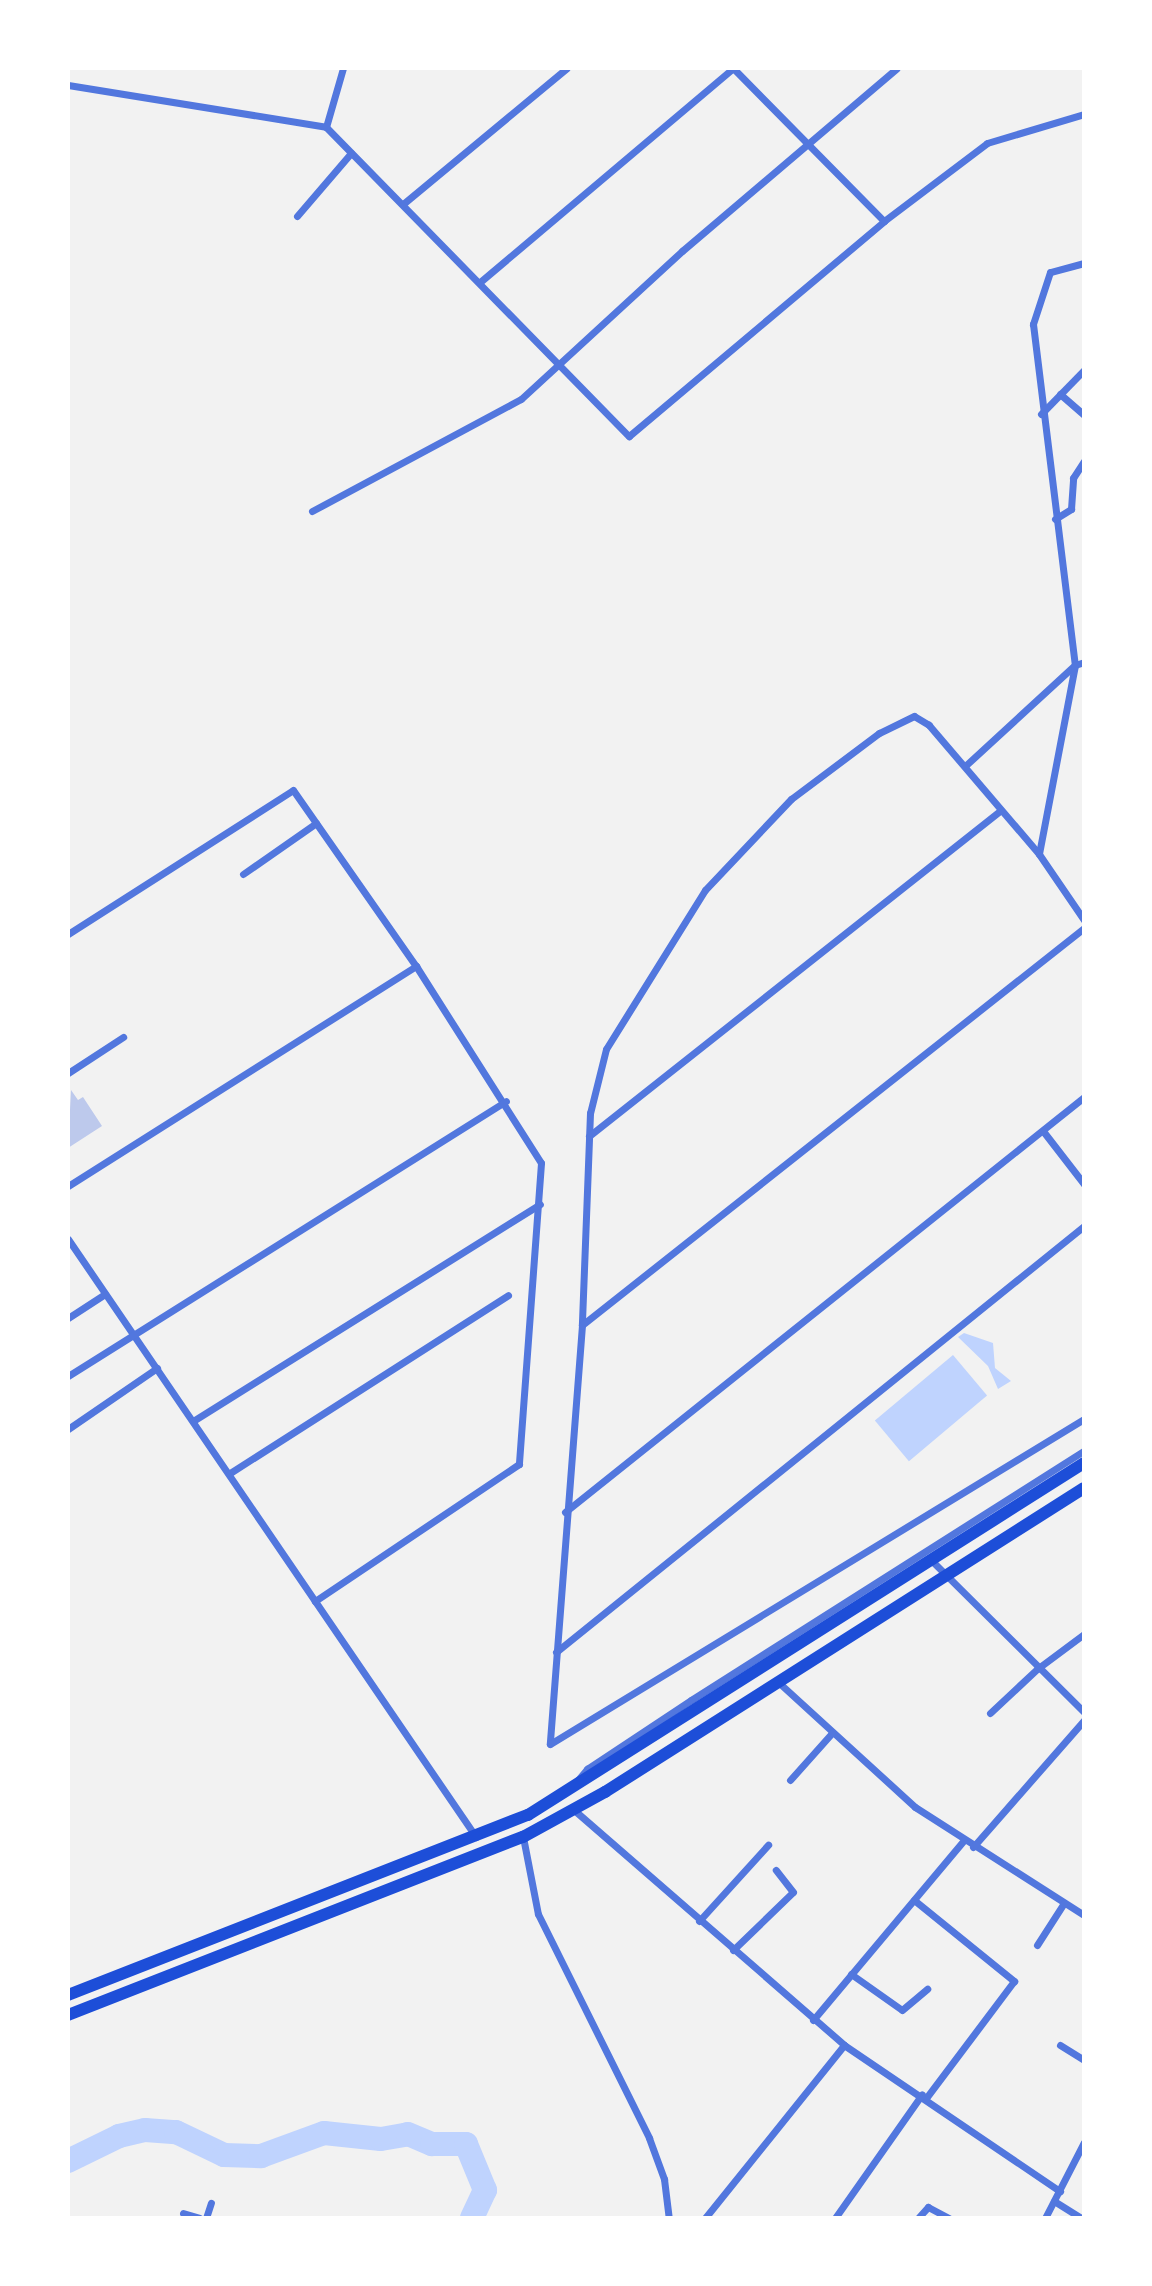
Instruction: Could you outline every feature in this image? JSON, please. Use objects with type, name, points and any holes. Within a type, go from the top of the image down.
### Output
[{"type":"highway","points":[[68,1995],[476,1837],[570,1791],[1084,1463]]},
{"type":"highway","points":[[68,2015],[523,1837],[574,1810],[1084,1488]]},
{"type":"highway","points":[[257,1920],[263,1937]]},
{"type":"street","points":[[326,127],[343,68]]},
{"type":"street","points":[[403,204],[567,68]]},
{"type":"street","points":[[480,282],[733,68],[884,221]]},
{"type":"street","points":[[312,511],[485,414],[521,399],[558,361],[897,68]]},
{"type":"street","points":[[68,85],[326,127],[629,436],[884,221],[987,143],[1084,114]]},
{"type":"street","points":[[297,216],[351,153]]},
{"type":"street","points":[[1039,854],[1075,665],[1033,344],[1036,308],[1050,272],[1084,263]]},
{"type":"street","points":[[1041,414],[1084,370]]},
{"type":"street","points":[[1060,394],[1084,415]]},
{"type":"street","points":[[1055,519],[1071,509],[1073,478],[1084,461]]},
{"type":"street","points":[[965,766],[1075,665],[1084,662]]},
{"type":"street","points":[[1084,920],[1039,854],[965,766],[923,719],[906,716],[791,799],[709,884],[606,1049],[589,1136],[582,1325],[549,1739],[555,1745],[1084,1419]]},
{"type":"street","points":[[68,934],[293,790],[506,1101],[541,1163],[519,1464],[315,1601]]},
{"type":"street","points":[[589,1136],[1001,810]]},
{"type":"street","points":[[243,874],[316,823]]},
{"type":"street","points":[[582,1325],[1084,928]]},
{"type":"street","points":[[68,1186],[416,966]]},
{"type":"street","points":[[68,1073],[123,1037]]},
{"type":"street","points":[[565,1512],[1084,1097]]},
{"type":"street","points":[[68,1376],[506,1101]]},
{"type":"street","points":[[1043,1131],[1084,1184]]},
{"type":"street","points":[[193,1421],[540,1204]]},
{"type":"street","points":[[556,1652],[1084,1226]]},
{"type":"street","points":[[68,1239],[476,1837]]},
{"type":"street","points":[[68,1318],[105,1294]]},
{"type":"street","points":[[230,1473],[508,1295]]},
{"type":"street","points":[[68,1429],[157,1368]]},
{"type":"street","points":[[570,1791],[587,1769],[606,1756],[1084,1451]]},
{"type":"street","points":[[930,1559],[1037,1669],[1084,1712]]},
{"type":"street","points":[[990,1713],[1037,1669],[1084,1634]]},
{"type":"street","points":[[777,1681],[900,1795],[963,1841],[1084,1915]]},
{"type":"street","points":[[973,1847],[1084,1720]]},
{"type":"street","points":[[790,1780],[831,1734]]},
{"type":"street","points":[[574,1810],[844,2045],[924,2095],[1060,2191]]},
{"type":"street","points":[[523,1837],[542,1925],[653,2145],[669,2218]]},
{"type":"street","points":[[813,2020],[963,1841]]},
{"type":"street","points":[[699,1921],[768,1845]]},
{"type":"street","points":[[733,1950],[793,1892],[776,1870]]},
{"type":"street","points":[[835,2218],[924,2095],[1014,1981],[914,1900]]},
{"type":"street","points":[[1037,1945],[1064,1903]]},
{"type":"street","points":[[851,1974],[904,2011],[927,1989]]},
{"type":"street","points":[[705,2218],[844,2045]]},
{"type":"street","points":[[1060,2045],[1084,2060]]},
{"type":"street","points":[[1045,2218],[1084,2142]]},
{"type":"street","points":[[1054,2201],[1081,2218]]},
{"type":"street","points":[[206,2218],[211,2203]]},
{"type":"street","points":[[918,2218],[929,2207],[949,2218]]},
{"type":"street","points":[[712,2211],[720,2218]]},
{"type":"street","points":[[183,2213],[199,2218]]},
{"type":"water","points":[[964,1333],[993,1343],[995,1368],[1011,1381],[998,1389],[988,1366],[958,1337]]},
{"type":"water","points":[[953,1355],[987,1396],[909,1461],[875,1421]]},
{"type":"building","points":[[71,1090],[78,1100],[83,1097],[102,1126],[68,1148]]},
{"type":"waterway","points":[[68,2161],[119,2136],[145,2130],[176,2132],[224,2155],[261,2156],[324,2133],[381,2139],[408,2134],[432,2144],[466,2144],[485,2190],[472,2218]]}]
